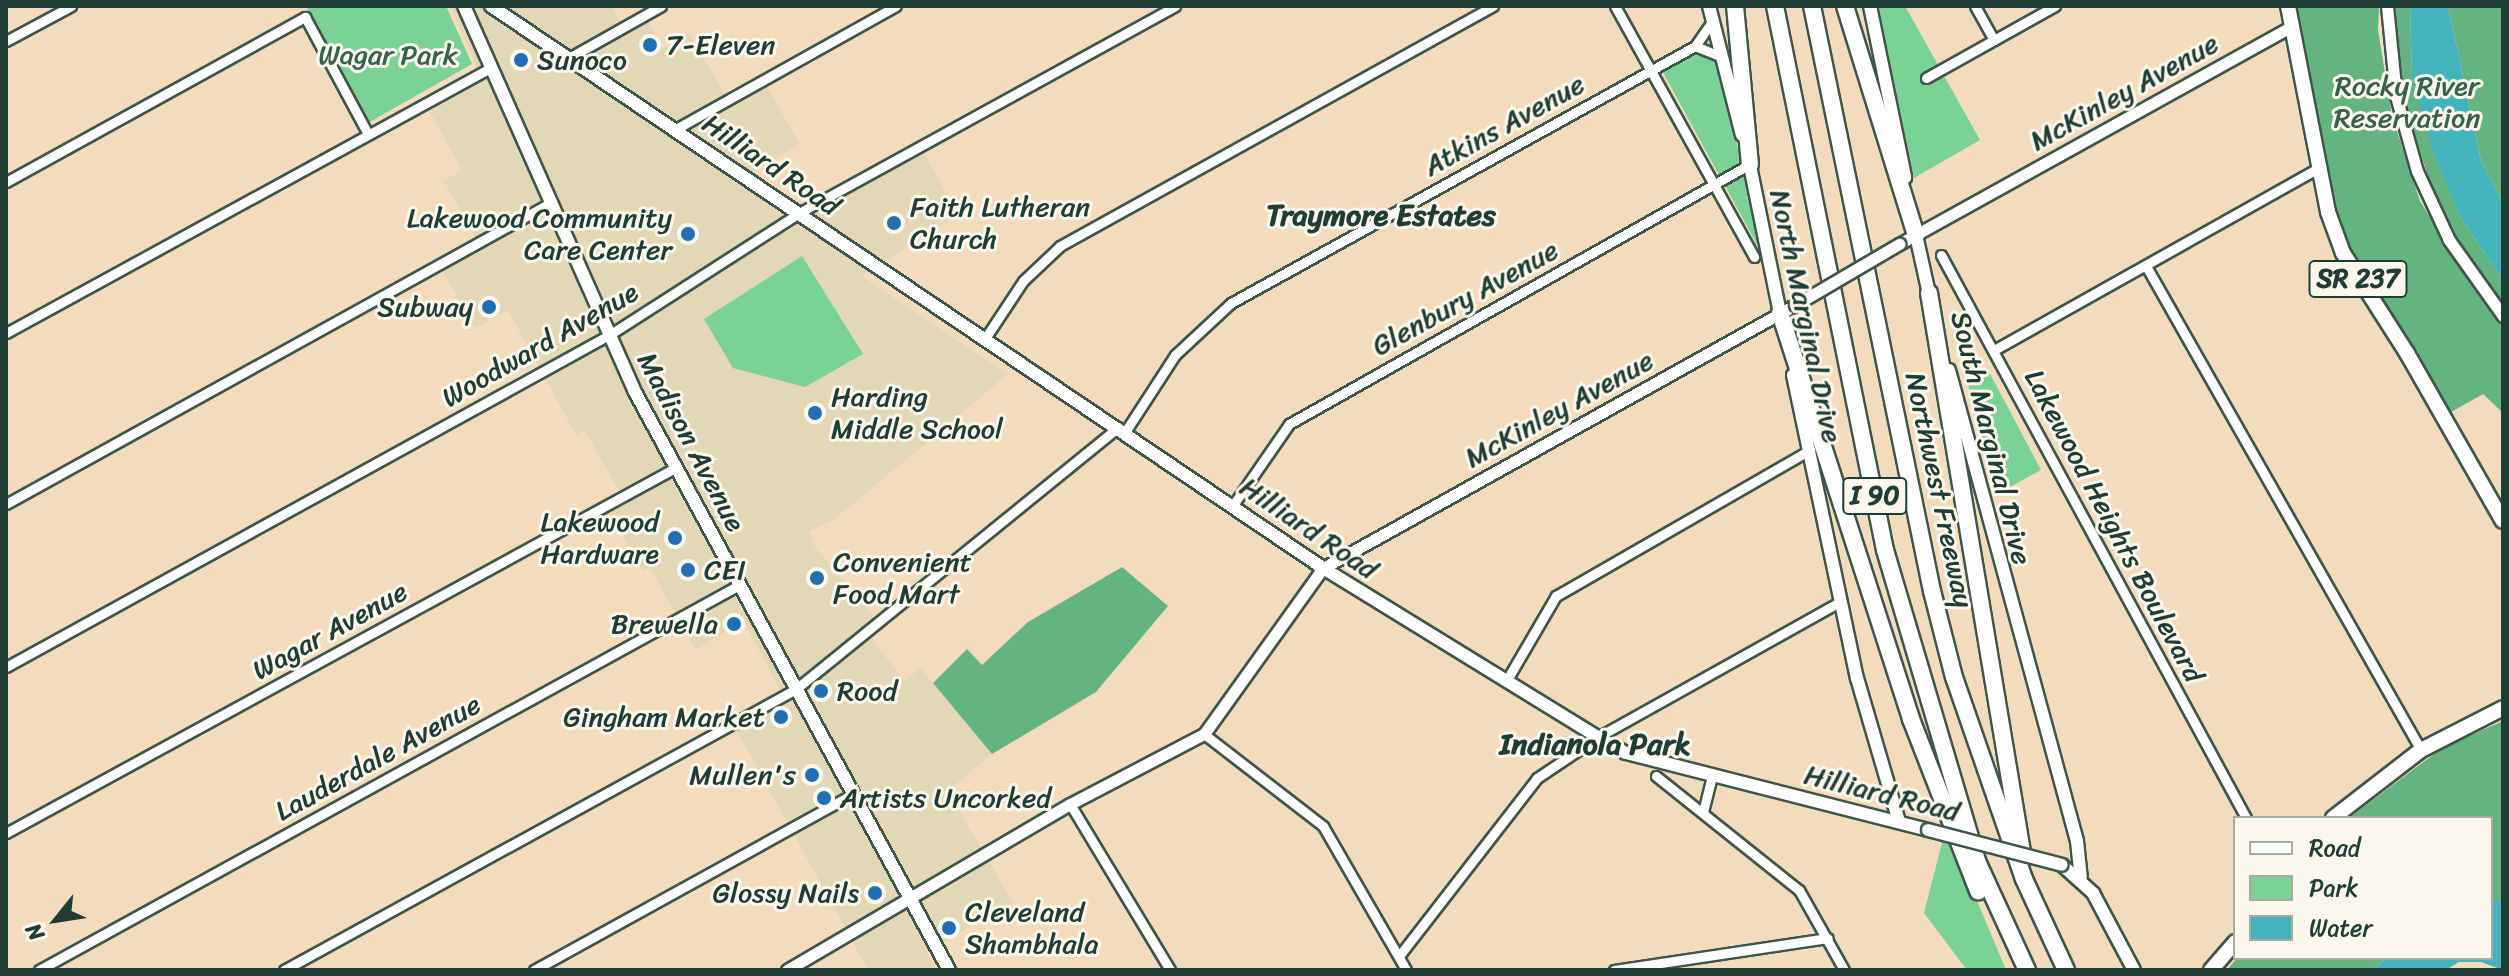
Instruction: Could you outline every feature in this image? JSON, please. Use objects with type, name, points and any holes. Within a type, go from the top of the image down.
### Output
[{"type":"highway","points":[[1735,6],[1750,164]]},
{"type":"highway","name":"I 90","points":[[1775,6],[1885,550],[1977,861],[2027,970]]},
{"type":"highway","name":"Northwest Freeway","points":[[1812,6],[1932,591],[1954,677],[2024,879],[2066,970]]},
{"type":"highway","points":[[1845,6],[1916,235]]},
{"type":"highway","points":[[1929,293],[2020,829],[2024,879]]},
{"type":"highway","points":[[1787,309],[1911,719],[1967,865],[2017,970]]},
{"type":"main road","name":"Madison Avenue","points":[[464,6],[609,335],[675,468],[949,970]]},
{"type":"main road","name":"Hilliard Road","points":[[491,6],[986,337],[1323,568],[1508,678],[1598,737],[1626,753],[2062,865],[2081,877],[2134,970]]},
{"type":"main road","name":"North Marginal Drive","points":[[1709,6],[1787,309],[1810,450],[1840,602],[1899,822]]},
{"type":"main road","name":"South Marginal Drive","points":[[1870,6],[1929,293],[2077,841],[2081,877]]},
{"type":"main road","name":"SR 237","points":[[2288,6],[2320,167],[2343,253],[2407,353],[2503,521]]},
{"type":"main road","points":[[2336,816],[2421,750],[2503,708]]},
{"type":"main road","points":[[2211,970],[2233,944]]},
{"type":"street","points":[[6,41],[71,6]]},
{"type":"street","points":[[567,59],[661,6]]},
{"type":"street","points":[[674,130],[896,6]]},
{"type":"street","name":"Woodward Avenue","points":[[6,667],[609,335],[799,213],[1175,6]]},
{"type":"street","points":[[986,337],[1023,281],[1060,246],[1493,6]]},
{"type":"street","points":[[1615,6],[1754,257]]},
{"type":"street","points":[[1975,6],[1994,40]]},
{"type":"street","points":[[1926,78],[2055,6]]},
{"type":"street","points":[[2387,6],[2396,96],[2417,171],[2449,240],[2503,316]]},
{"type":"street","points":[[6,182],[305,17],[368,134]]},
{"type":"street","name":"Atkins Avenue","points":[[284,970],[796,689],[1122,430],[1175,355],[1231,303],[1650,68],[1695,46],[1713,20]]},
{"type":"street","name":"McKinley Avenue","points":[[792,969],[1070,804],[1204,734],[1323,568],[2290,27]]},
{"type":"street","points":[[1695,46],[1720,56]]},
{"type":"street","points":[[6,333],[492,67]]},
{"type":"street","name":"Glenbury Avenue","points":[[1233,505],[1289,424],[1750,164]]},
{"type":"street","points":[[1994,350],[2320,167]]},
{"type":"street","points":[[6,504],[552,202]]},
{"type":"street","name":"Lakewood Heights Boulevard","points":[[1941,255],[2245,816]]},
{"type":"street","points":[[2146,266],[2421,750]]},
{"type":"street","points":[[1508,678],[1556,596],[1810,450]]},
{"type":"street","name":"Wagar Avenue","points":[[6,833],[675,468]]},
{"type":"street","name":"Lauderdale Avenue","points":[[39,970],[739,585]]},
{"type":"street","points":[[1399,956],[1523,794],[1598,737],[1840,602]]},
{"type":"street","points":[[1204,734],[1323,826],[1406,970]]},
{"type":"street","points":[[1703,812],[1712,775]]},
{"type":"street","points":[[1656,776],[1799,890],[1844,970]]},
{"type":"street","points":[[534,970],[853,794]]},
{"type":"street","points":[[1070,804],[1170,970]]},
{"type":"street","points":[[1614,970],[1828,938]]},
{"type":"shaded area","points":[[450,6],[612,6],[622,24],[643,12],[663,48],[690,34],[727,98],[762,78],[800,144],[750,174],[800,207],[918,143],[958,214],[862,276],[1008,374],[835,519],[809,531],[815,547],[876,619],[864,630],[905,681],[920,668],[992,754],[948,791],[1013,903],[926,951],[936,970],[868,970],[731,720],[781,692],[744,622],[695,649],[650,568],[643,571],[608,510],[625,501],[585,431],[576,435],[508,310],[475,328],[438,263],[477,240],[444,181],[462,170],[424,101],[479,71]]},
{"type":"green space","name":"Wagar Park","points":[[446,6],[472,64],[368,123],[307,8]]},
{"type":"green space","points":[[1878,6],[1905,6],[1980,140],[1914,178]]},
{"type":"green space","name":"Rocky River Reservation","points":[[2292,6],[2379,6],[2378,30],[2392,116],[2420,201],[2470,283],[2477,277],[2440,213],[2400,90],[2392,6],[2410,6],[2412,75],[2461,218],[2503,280],[2503,413],[2483,394],[2446,415],[2351,251],[2327,192]]},
{"type":"green space","points":[[2448,6],[2503,6],[2503,203],[2481,161]]},
{"type":"green space","points":[[1705,42],[1715,45],[1760,250],[1660,67]]},
{"type":"green space","points":[[802,256],[863,354],[805,387],[733,368],[704,319]]},
{"type":"green space","points":[[1987,368],[2041,470],[1997,494],[1967,380]]},
{"type":"green space","points":[[1122,567],[1168,606],[1096,692],[992,754],[933,683],[967,649],[982,665],[1028,622]]},
{"type":"green space","points":[[2503,721],[2503,900],[2493,900],[2493,816],[2352,816],[2442,748]]},
{"type":"green space","points":[[1943,839],[1952,841],[2006,970],[1967,970],[1924,913]]},
{"type":"green space","points":[[2235,960],[2384,960],[2373,970],[2227,970]]},
{"type":"water","points":[[2410,6],[2448,6],[2481,161],[2503,203],[2503,280],[2461,218],[2430,143],[2412,75]]},
{"type":"water","points":[[2493,900],[2503,900],[2503,970],[2481,962],[2459,962],[2446,970],[2373,970],[2384,960],[2493,960]]},
{"type":"place","name":"7-Eleven","points":[[650,45]]},
{"type":"place","name":"Sunoco","points":[[521,60]]},
{"type":"place","name":"Faith Lutheran Church","points":[[894,223]]},
{"type":"place","name":"Lakewood Community Care Center","points":[[688,234]]},
{"type":"place","name":"Subway","points":[[489,307]]},
{"type":"place","name":"Harding Middle School","points":[[815,413]]},
{"type":"place","name":"Lakewood Hardware","points":[[675,538]]},
{"type":"place","name":"CEI","points":[[688,570]]},
{"type":"place","name":"Convenient Food Mart","points":[[817,578]]},
{"type":"place","name":"Brewella","points":[[734,624]]},
{"type":"place","name":"Rood","points":[[821,691]]},
{"type":"place","name":"Gingham Market","points":[[781,717]]},
{"type":"place","name":"Mullen's","points":[[812,775]]},
{"type":"place","name":"Artists Uncorked","points":[[824,798]]},
{"type":"place","name":"Glossy Nails","points":[[875,893]]},
{"type":"place","name":"Cleveland Shambhala","points":[[949,928]]},
{"type":"district","name":"Traymore Estates","points":[[1381,215]]},
{"type":"district","name":"Indianola Park","points":[[1595,744]]}]
